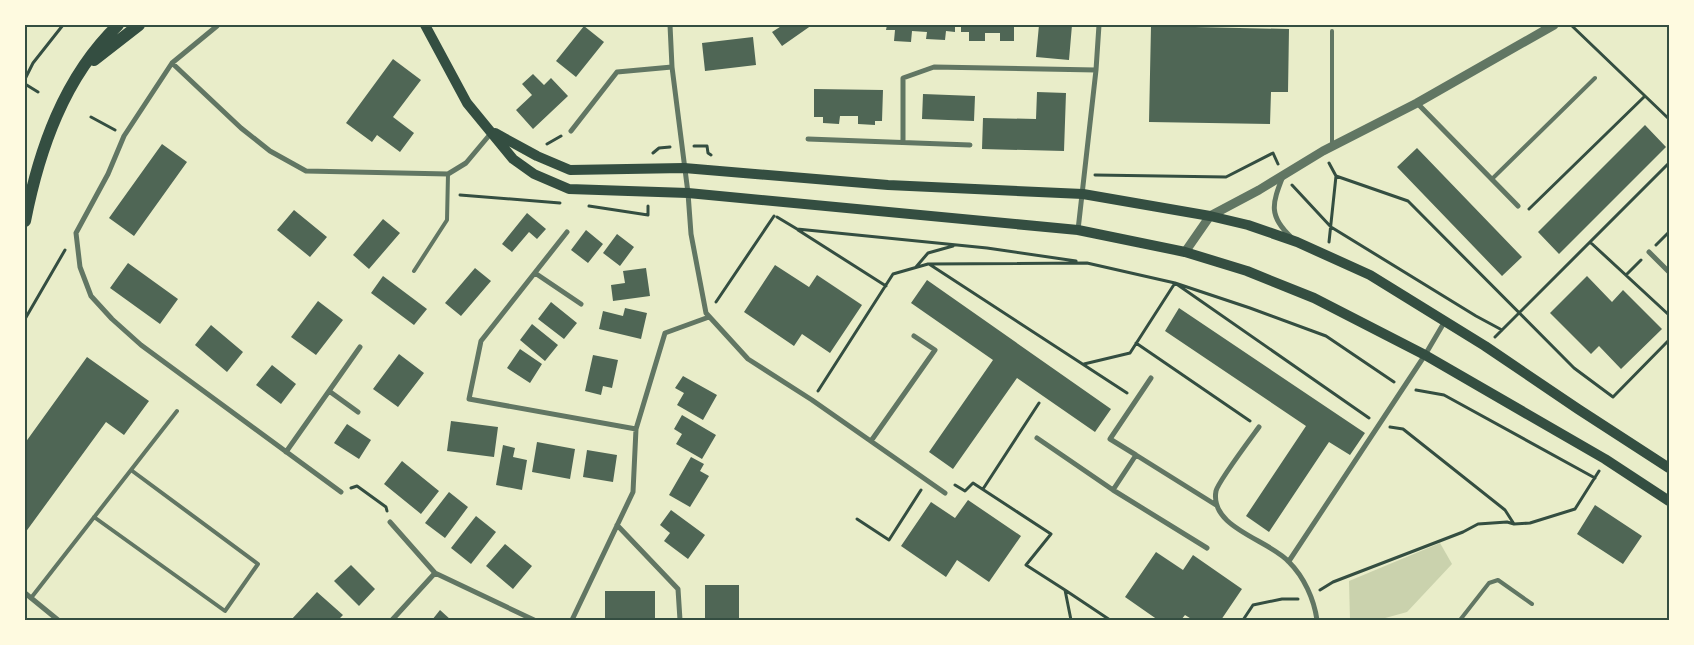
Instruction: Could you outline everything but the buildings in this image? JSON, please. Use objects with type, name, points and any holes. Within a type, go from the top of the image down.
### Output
[{"type":"main road","points":[[25,221],[32,186],[47,139],[65,96],[96,49],[118,25]]},
{"type":"main road","points":[[80,71],[139,25]]},
{"type":"main road","points":[[425,25],[467,103],[513,158],[534,174],[569,189],[688,192],[1078,230],[1184,252],[1247,271],[1314,298],[1425,354],[1605,459],[1669,501]]},
{"type":"main road","points":[[492,132],[570,170],[684,168],[888,185],[1083,194],[1248,224],[1298,242],[1370,275],[1485,346],[1669,468]]},
{"type":"street","points":[[670,25],[672,67],[688,192],[691,234],[707,315],[748,359],[812,400],[945,493]]},
{"type":"street","points":[[1078,230],[1096,70],[1099,25]]},
{"type":"street","points":[[1184,252],[1210,216],[1259,190],[1332,146],[1417,103],[1554,25]]},
{"type":"street","points":[[217,26],[172,63],[124,136],[108,174],[76,233],[80,267],[91,296],[112,319],[141,345],[341,492]]},
{"type":"street","points":[[172,63],[241,128],[270,151],[306,171],[448,174],[466,163],[492,132]]},
{"type":"street","points":[[571,131],[617,72],[672,67]]},
{"type":"street","points":[[903,142],[903,78],[934,67],[1096,70]]},
{"type":"street","points":[[1417,103],[1518,206]]},
{"type":"street","points":[[808,139],[970,144]]},
{"type":"street","points":[[1283,176],[1274,200],[1277,221],[1298,242]]},
{"type":"street","points":[[567,232],[481,341],[469,400],[636,429]]},
{"type":"street","points":[[1649,252],[1669,272]]},
{"type":"street","points":[[535,273],[581,304]]},
{"type":"street","points":[[572,620],[633,492],[636,429],[665,333],[707,315]]},
{"type":"street","points":[[1289,561],[1445,321]]},
{"type":"street","points":[[871,441],[935,350],[914,336]]},
{"type":"street","points":[[286,452],[360,347]]},
{"type":"street","points":[[1151,378],[1110,439],[1216,505],[1224,519],[1289,561],[1307,587],[1315,608],[1317,620]]},
{"type":"street","points":[[329,392],[358,412]]},
{"type":"street","points":[[1216,505],[1216,490],[1259,427]]},
{"type":"street","points":[[1036,438],[1113,490],[1207,548]]},
{"type":"street","points":[[1113,490],[1136,455]]},
{"type":"street","points":[[390,522],[436,573],[534,620]]},
{"type":"street","points":[[617,525],[678,589],[680,620]]},
{"type":"street","points":[[392,620],[436,573]]},
{"type":"street","points":[[25,593],[58,620]]},
{"type":"lane","points":[[1332,31],[1332,146]]},
{"type":"lane","points":[[1492,179],[1595,78]]},
{"type":"lane","points":[[414,271],[447,220],[448,174]]},
{"type":"lane","points":[[31,598],[177,411]]},
{"type":"lane","points":[[94,517],[225,611],[258,564],[131,470]]},
{"type":"lane","points":[[1460,620],[1489,583],[1498,580],[1532,604]]},
{"type":"path","points":[[25,79],[33,63],[63,25]]},
{"type":"path","points":[[1571,25],[1669,119]]},
{"type":"path","points":[[25,84],[38,92]]},
{"type":"path","points":[[1518,206],[1526,213],[1645,96]]},
{"type":"path","points":[[91,117],[124,136]]},
{"type":"path","points":[[538,156],[543,147],[571,131]]},
{"type":"path","points":[[1323,151],[1336,176],[1328,256]]},
{"type":"path","points":[[1085,175],[1226,177],[1274,153],[1283,176],[1331,227],[1502,330]]},
{"type":"path","points":[[1485,346],[1669,163]]},
{"type":"path","points":[[1336,176],[1408,201],[1574,368],[1613,397],[1669,340]]},
{"type":"path","points":[[707,315],[775,216]]},
{"type":"path","points":[[797,229],[886,286]]},
{"type":"path","points":[[25,319],[54,266],[76,233]]},
{"type":"path","points":[[1590,242],[1669,315]]},
{"type":"path","points":[[916,267],[928,253],[956,245]]},
{"type":"path","points":[[812,400],[893,274],[928,264],[1087,263],[1175,283],[1326,336],[1403,388],[1444,395],[1595,478]]},
{"type":"path","points":[[928,264],[1131,395]]},
{"type":"path","points":[[1084,364],[1130,353],[1175,283]]},
{"type":"path","points":[[1175,283],[1379,425],[1403,429],[1505,510],[1514,524]]},
{"type":"path","points":[[1136,343],[1259,427]]},
{"type":"path","points":[[983,489],[1039,403]]},
{"type":"path","points":[[1243,620],[1253,605],[1282,599],[1301,599],[1310,596],[1333,582],[1463,532],[1478,524],[1530,523],[1575,509],[1605,459]]},
{"type":"path","points":[[856,519],[888,540],[927,480]]},
{"type":"path","points":[[950,481],[965,491],[973,483],[1050,534],[1026,565],[1110,620]]},
{"type":"path","points":[[341,492],[357,486],[386,507],[390,522]]},
{"type":"path","points":[[1065,590],[1071,620]]},
{"type":"green space","points":[[1440,543],[1452,564],[1407,612],[1378,620],[1350,620],[1349,581]]}]
